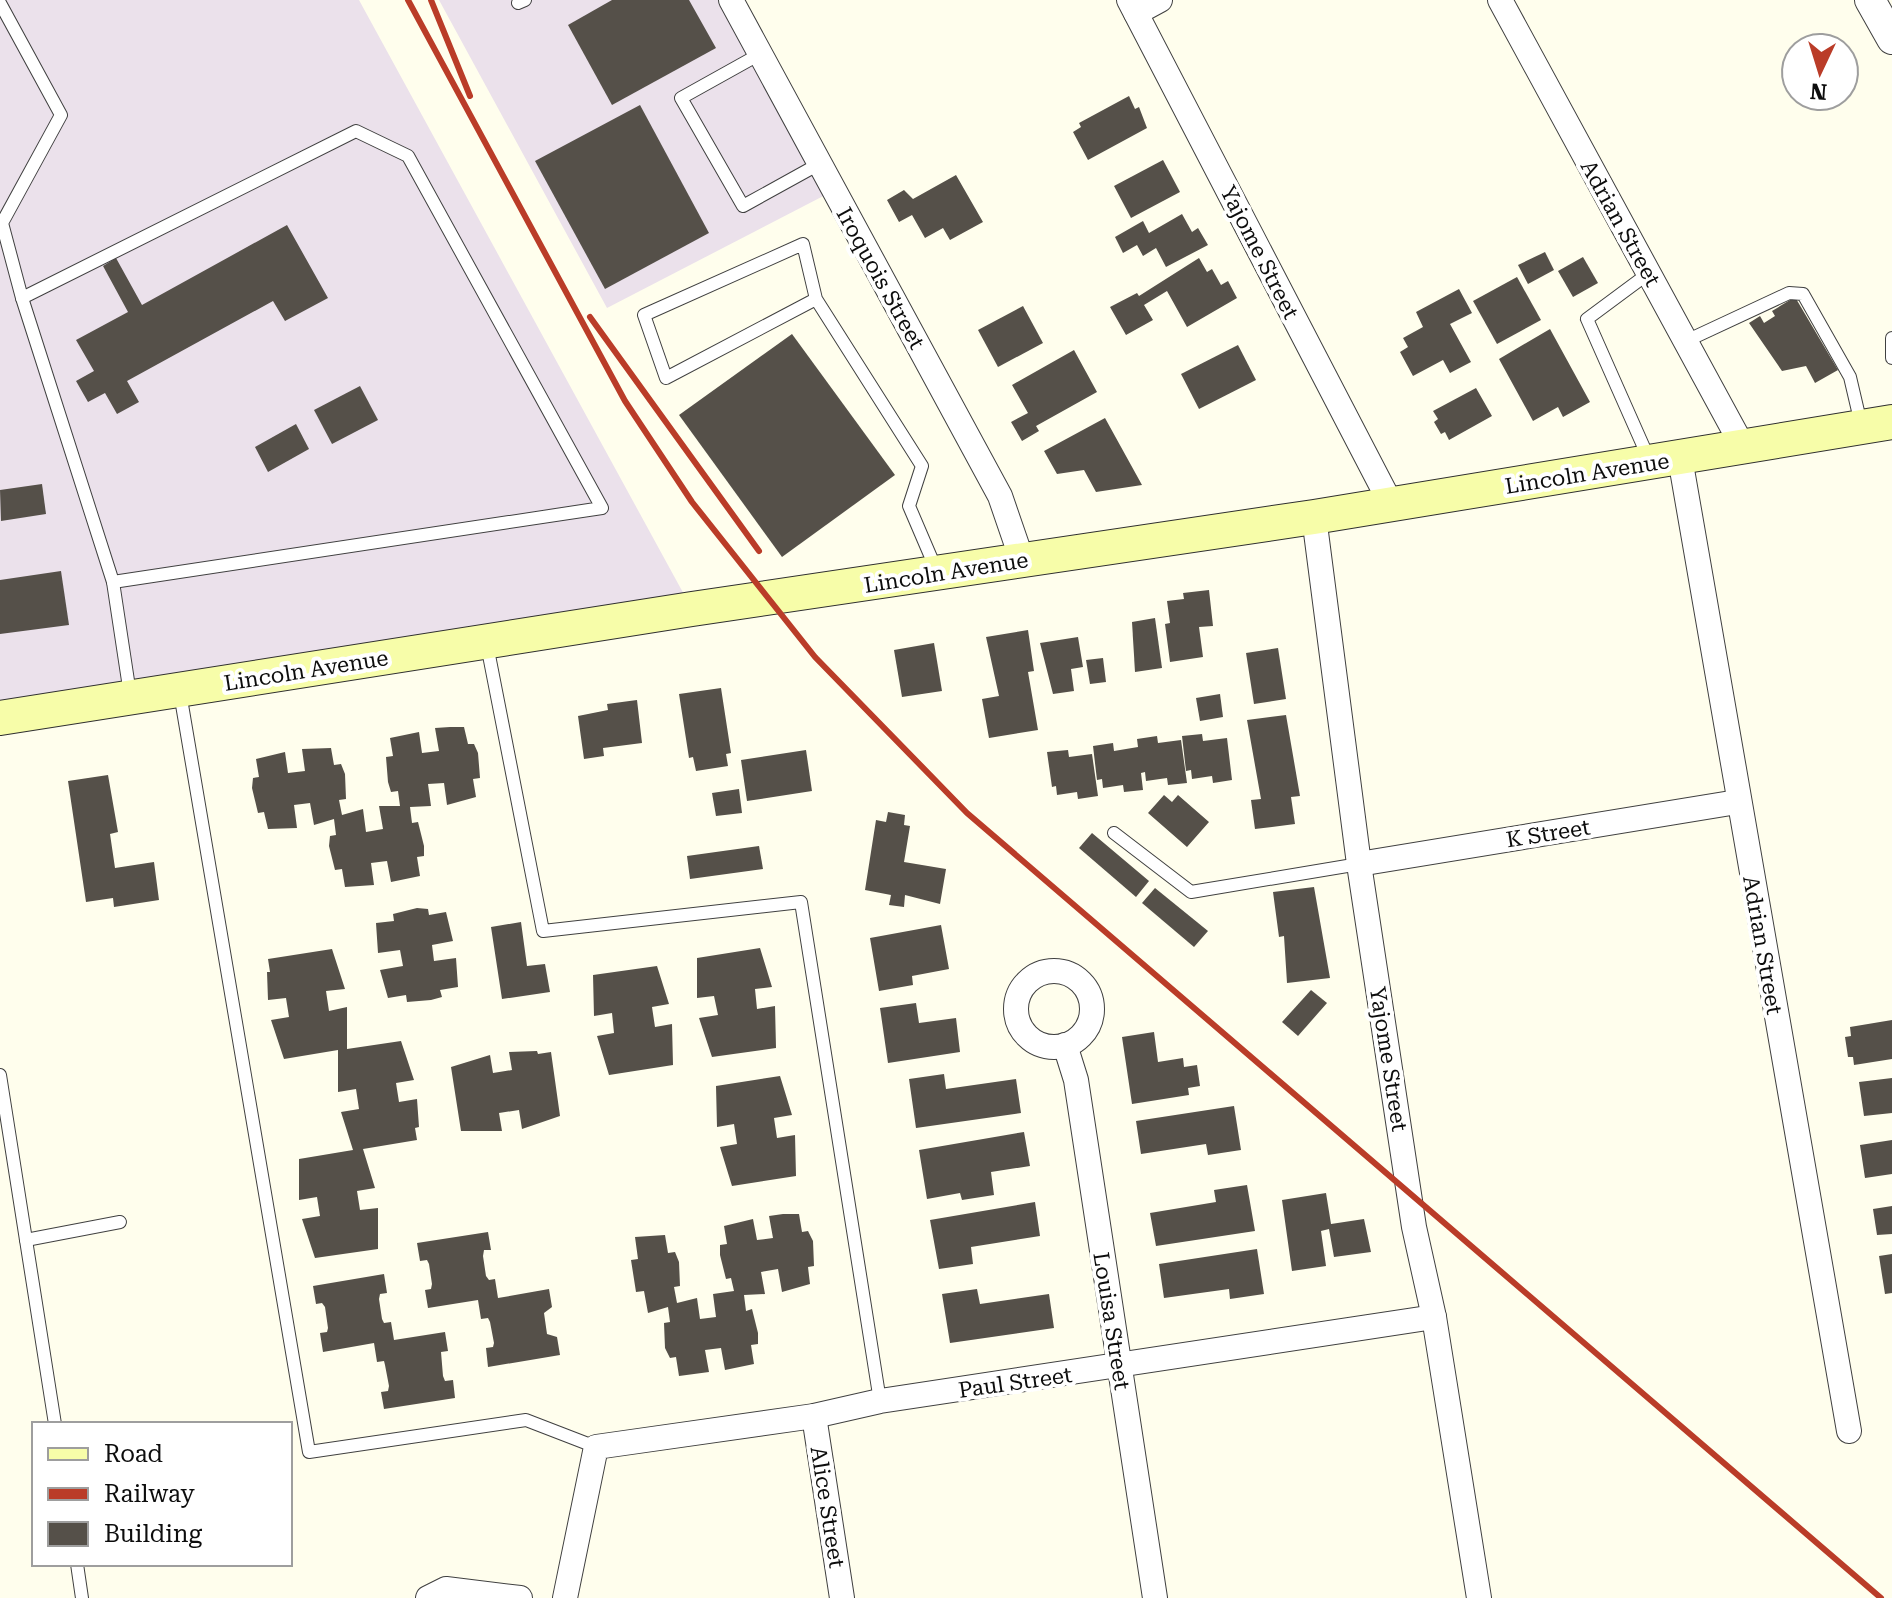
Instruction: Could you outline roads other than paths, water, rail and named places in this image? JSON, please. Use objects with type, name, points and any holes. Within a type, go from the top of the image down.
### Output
[{"type":"main road","name":"Lincoln Avenue","points":[[0,718],[937,572],[1314,517],[1877,425]]},
{"type":"street","name":"Iroquois Street","points":[[731,0],[1000,496],[1022,560]]},
{"type":"street","points":[[1132,7],[1160,0]]},
{"type":"street","name":"Adrian Street","points":[[1500,0],[1742,445]]},
{"type":"street","points":[[1870,0],[1892,39]]},
{"type":"street","name":"Yajome Street","points":[[1132,7],[1391,504]]},
{"type":"street","name":"Adrian Street","points":[[1665,460],[1737,802],[1849,1431]]},
{"type":"street","name":"Yajome Street","points":[[1314,517],[1359,864],[1414,1227],[1434,1317],[1479,1598]]},
{"type":"street","name":"K Street","points":[[1359,864],[1737,802]]},
{"type":"street","name":"Louisa Street","points":[[1065,1045],[1076,1080],[1155,1598]]},
{"type":"street","name":"Paul Street","points":[[596,1447],[814,1416],[880,1401],[1434,1317]]},
{"type":"street","name":"Alice Street","points":[[814,1416],[842,1598]]},
{"type":"street","points":[[565,1598],[596,1447]]},
{"type":"street","points":[[428,1598],[446,1589],[520,1598]]},
{"type":"lane","points":[[0,3],[61,115],[2,223],[22,298],[113,582],[130,697]]},
{"type":"lane","points":[[760,54],[681,98],[743,206],[819,164]]},
{"type":"lane","points":[[22,298],[356,131],[408,156],[602,508],[113,582]]},
{"type":"lane","points":[[816,299],[666,378],[644,315],[803,244],[816,299],[922,466],[909,506],[937,572]]},
{"type":"lane","points":[[1649,273],[1587,319],[1665,460]]},
{"type":"lane","points":[[1686,341],[1789,293],[1803,294],[1877,425]]},
{"type":"lane","points":[[1892,338],[1892,358]]},
{"type":"lane","points":[[486,642],[543,931],[801,902],[880,1401]]},
{"type":"lane","points":[[180,690],[309,1452],[526,1420],[596,1447]]},
{"type":"lane","points":[[1114,833],[1191,892],[1359,864]]},
{"type":"lane","points":[[0,1075],[55,1422]]},
{"type":"lane","points":[[26,1240],[120,1222]]},
{"type":"lane","points":[[77,1566],[82,1598]]},
{"type":"railway","points":[[408,0],[625,401],[692,502],[815,657],[967,813],[1881,1598]]},
{"type":"railway","points":[[431,0],[470,96]]},
{"type":"railway","points":[[590,317],[759,551]]}]
